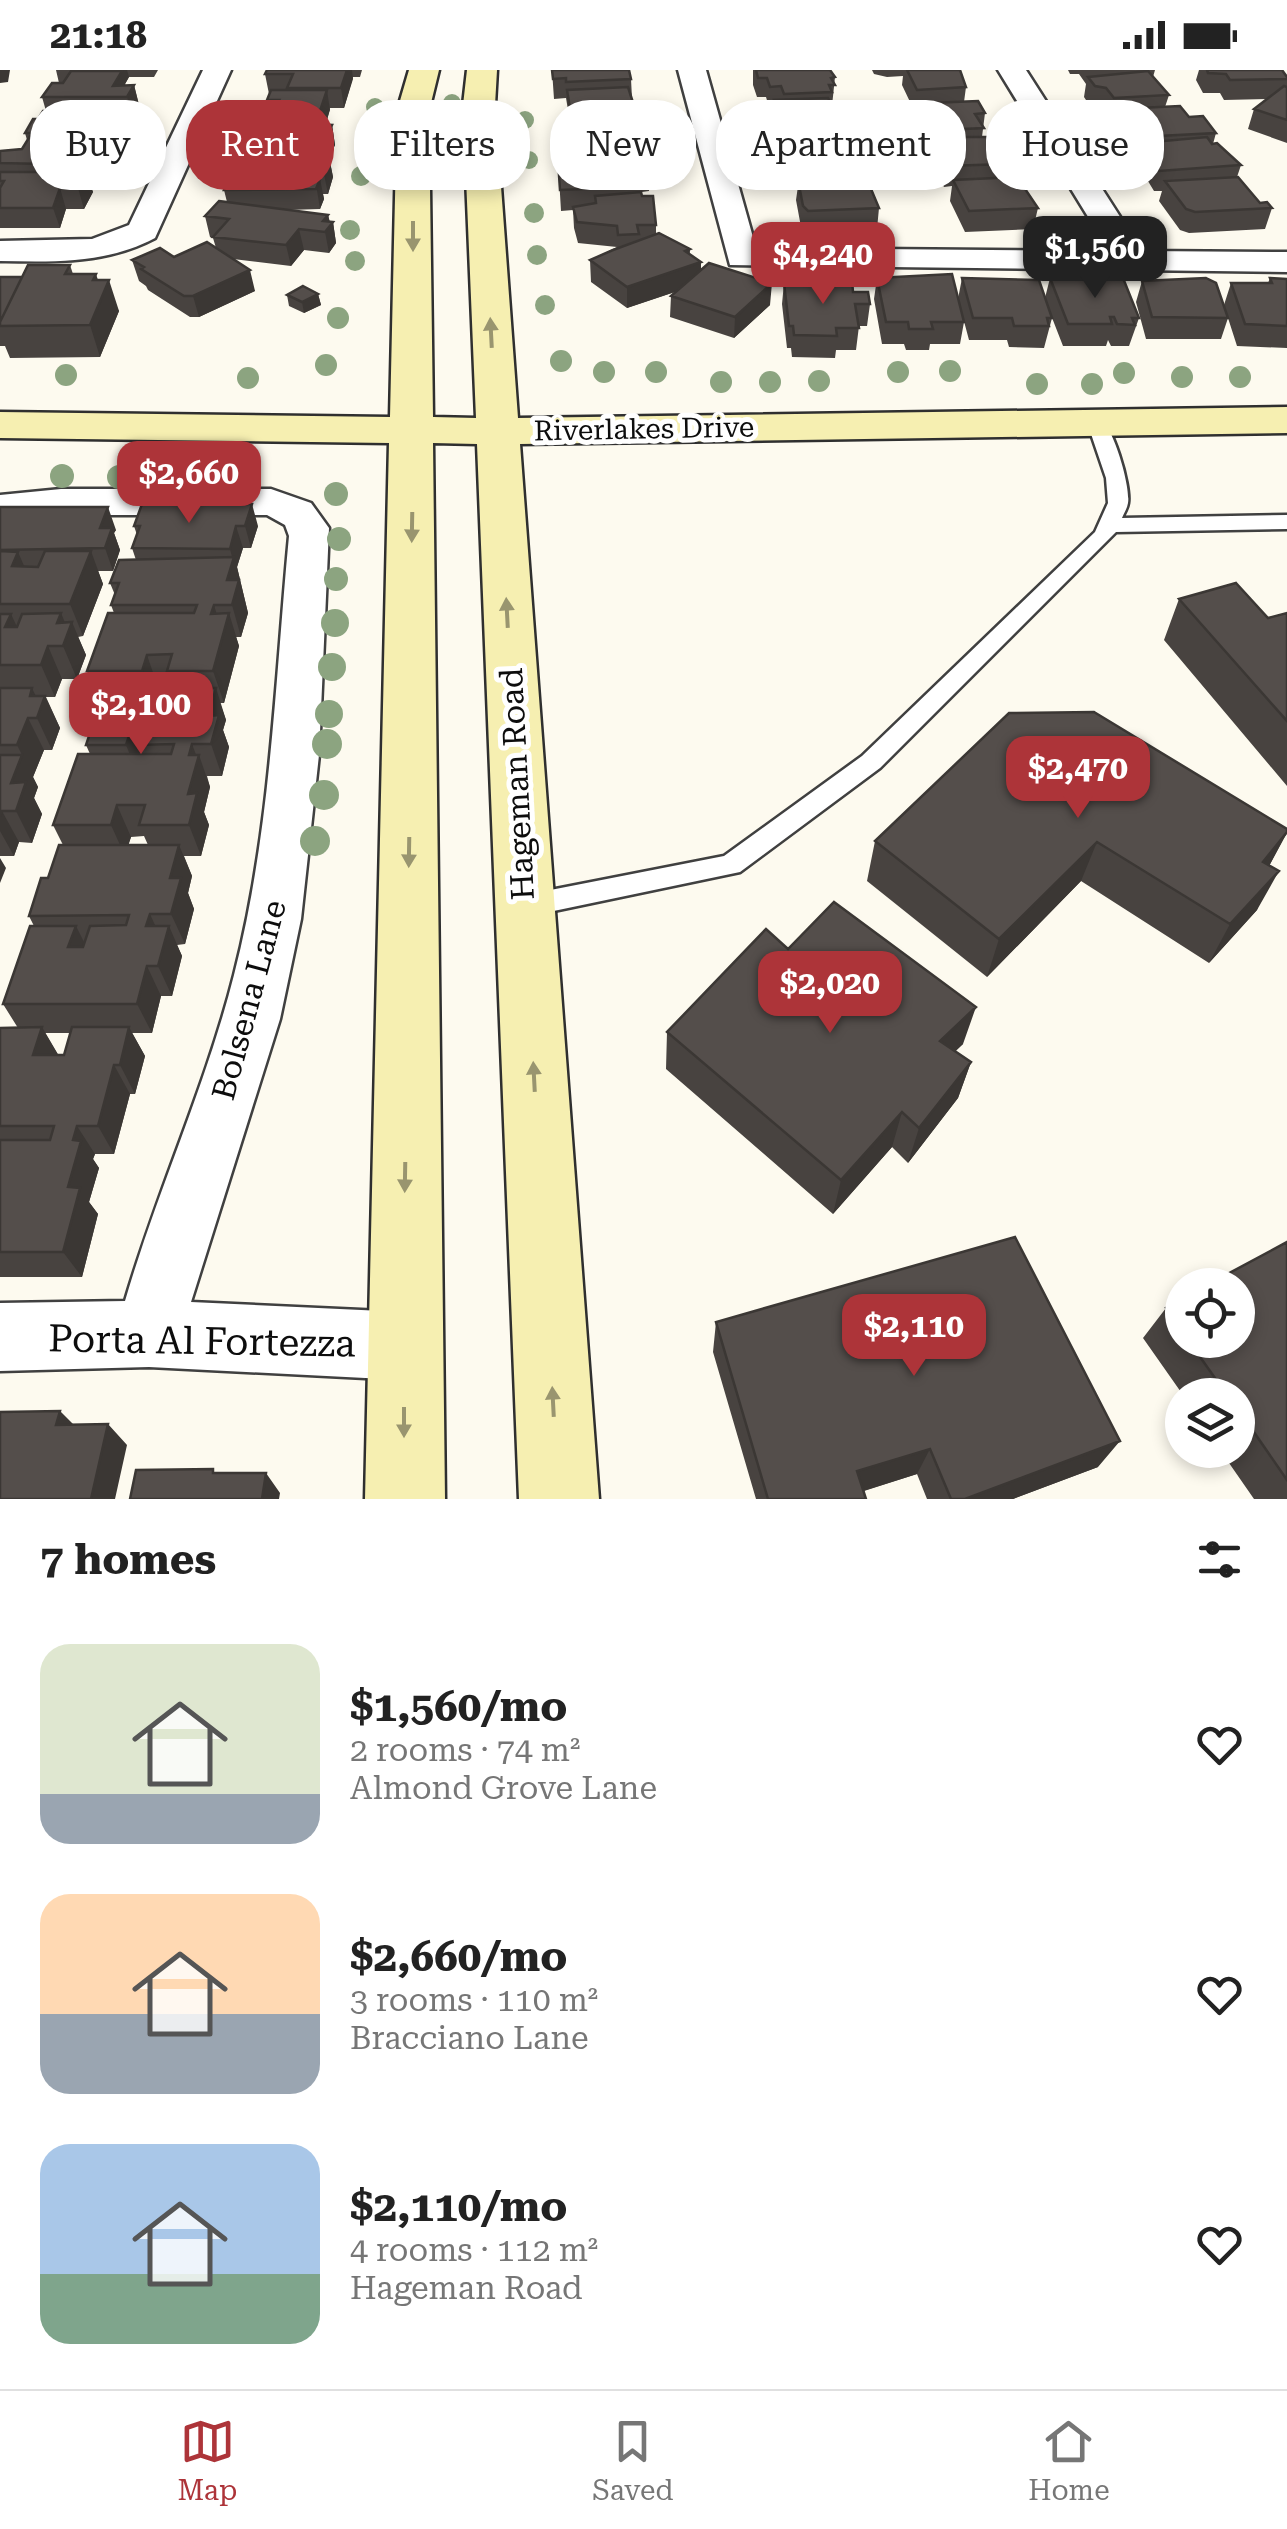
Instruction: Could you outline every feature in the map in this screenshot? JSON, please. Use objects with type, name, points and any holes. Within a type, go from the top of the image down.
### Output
[{"type":"main road","points":[[405,1499],[413,111],[424,70]]},
{"type":"main road","name":"Hageman Road","points":[[482,70],[478,105],[559,1499]]},
{"type":"main road","name":"Riverlakes Drive","points":[[0,425],[496,431],[1287,420]]},
{"type":"street","points":[[0,251],[82,251],[120,246],[143,230],[217,70]]},
{"type":"street","points":[[692,70],[742,258],[1287,262]]},
{"type":"street","points":[[1012,70],[1130,258]]},
{"type":"street","name":"Bolsena Lane","points":[[0,508],[61,502],[271,502],[294,509],[307,521],[310,536],[280,890],[262,976],[166,1265],[149,1334]]},
{"type":"street","name":"Porta Al Fortezza","points":[[0,1338],[149,1334],[404,1346]]},
{"type":"lane","points":[[524,906],[731,865],[871,762],[1104,535],[1118,503],[1098,422]]},
{"type":"lane","points":[[1108,525],[1287,522]]},
{"type":"building","points":[[267,70],[347,70],[341,88],[287,88],[293,74],[265,74]]},
{"type":"building","points":[[552,70],[629,70],[631,79],[566,82],[566,78],[553,79]]},
{"type":"building","points":[[756,70],[830,70],[835,85],[829,85],[832,92],[784,94],[781,86],[770,87],[767,78],[758,78]]},
{"type":"building","points":[[907,70],[960,70],[966,87],[917,90]]},
{"type":"building","points":[[1207,70],[1282,70],[1287,79],[1230,80],[1226,74]]},
{"type":"building","points":[[71,71],[122,71],[113,86],[134,85],[127,97],[42,97],[52,83],[63,83]]},
{"type":"building","points":[[1148,71],[1169,95],[1114,98],[1088,77]]},
{"type":"building","points":[[1284,86],[1287,120],[1254,109]]},
{"type":"building","points":[[628,87],[632,100],[569,100],[567,90]]},
{"type":"building","points":[[271,90],[327,90],[324,100],[267,100]]},
{"type":"building","points":[[978,101],[985,113],[975,114],[984,128],[966,129],[966,102]]},
{"type":"building","points":[[1180,106],[1189,117],[1203,116],[1216,133],[1164,136],[1164,107]]},
{"type":"building","points":[[30,136],[30,164],[0,163],[0,151],[22,149]]},
{"type":"building","points":[[966,137],[986,137],[986,165],[966,165]]},
{"type":"building","points":[[1207,137],[1241,165],[1164,171],[1164,141]]},
{"type":"building","points":[[0,172],[30,172],[30,190],[59,190],[53,208],[0,208],[4,181],[0,181]]},
{"type":"building","points":[[1238,177],[1260,203],[1267,202],[1272,208],[1195,212],[1186,209],[1165,181]]},
{"type":"building","points":[[986,178],[986,190],[1026,190],[1038,208],[969,211],[958,190],[966,190],[966,179]]},
{"type":"building","points":[[800,190],[871,190],[879,208],[808,211]]},
{"type":"building","points":[[641,192],[642,196],[653,196],[656,225],[637,225],[639,234],[618,235],[617,226],[577,222],[573,207],[596,203],[595,196]]},
{"type":"building","points":[[219,201],[328,215],[323,221],[333,222],[325,232],[299,229],[286,245],[213,237],[229,219],[205,216]]},
{"type":"building","points":[[659,233],[690,249],[685,251],[701,262],[627,287],[590,260],[613,250]]},
{"type":"building","points":[[207,242],[250,270],[193,296],[184,296],[132,260],[160,248],[174,257]]},
{"type":"building","points":[[709,263],[772,283],[735,317],[671,296]]},
{"type":"building","points":[[28,265],[70,265],[65,274],[96,274],[93,280],[109,280],[90,325],[0,326]]},
{"type":"building","points":[[952,274],[964,322],[931,322],[933,329],[909,329],[908,322],[886,322],[877,278]]},
{"type":"building","points":[[0,277],[22,277],[0,322]]},
{"type":"building","points":[[962,278],[1039,280],[1052,318],[1047,318],[1049,326],[1014,326],[1012,318],[973,318]]},
{"type":"building","points":[[1050,278],[1123,278],[1139,318],[1132,318],[1135,325],[1117,324],[1114,317],[1110,317],[1112,324],[1068,324]]},
{"type":"building","points":[[1206,278],[1216,283],[1228,318],[1152,317],[1142,281]]},
{"type":"building","points":[[1270,278],[1287,279],[1287,326],[1245,324],[1231,283],[1272,283]]},
{"type":"building","points":[[852,280],[853,292],[868,292],[870,304],[855,304],[859,328],[836,328],[837,336],[794,335],[793,326],[789,326],[784,283]]},
{"type":"building","points":[[303,286],[318,294],[302,302],[287,295]]},
{"type":"building","points":[[142,504],[252,504],[245,526],[236,526],[230,549],[132,548]]},
{"type":"building","points":[[0,507],[108,507],[100,528],[112,528],[105,548],[0,550]]},
{"type":"building","points":[[0,551],[18,552],[12,566],[38,567],[45,551],[91,551],[70,604],[0,604]]},
{"type":"building","points":[[234,557],[227,580],[239,580],[232,605],[214,605],[211,614],[229,613],[213,671],[167,671],[172,654],[147,655],[142,671],[87,671],[108,613],[194,613],[197,605],[111,605],[119,583],[110,583],[119,560]]},
{"type":"building","points":[[1236,583],[1268,618],[1287,613],[1287,721],[1179,599]]},
{"type":"building","points":[[61,613],[57,623],[72,622],[63,646],[48,646],[41,665],[0,665],[0,614],[11,614],[5,627],[17,627],[22,614]]},
{"type":"building","points":[[0,688],[32,688],[30,696],[45,696],[37,718],[28,718],[17,745],[0,745]]},
{"type":"building","points":[[105,688],[216,688],[208,716],[219,715],[211,744],[192,744],[189,755],[199,755],[188,794],[197,793],[189,825],[139,825],[145,805],[117,805],[111,825],[53,825],[78,754],[171,754],[174,744],[138,745],[143,730],[131,730],[126,745],[86,745]]},
{"type":"building","points":[[1094,712],[1287,829],[1263,862],[1279,871],[1230,924],[1097,842],[999,939],[875,841],[1009,713]]},
{"type":"building","points":[[0,755],[22,755],[11,783],[26,782],[16,811],[2,811],[0,816]]},
{"type":"building","points":[[59,845],[179,845],[170,878],[181,878],[171,914],[150,914],[146,926],[169,926],[158,966],[147,966],[137,1004],[3,1004],[30,926],[76,926],[68,947],[83,947],[90,926],[126,925],[129,915],[29,916],[41,878],[48,878]]},
{"type":"building","points":[[834,902],[976,1007],[940,1041],[971,1062],[919,1128],[902,1112],[841,1180],[667,1032],[766,929],[788,949]]},
{"type":"building","points":[[42,1027],[33,1055],[64,1055],[72,1027],[129,1027],[98,1126],[77,1126],[73,1140],[81,1141],[68,1187],[80,1188],[63,1252],[0,1252],[0,1140],[50,1140],[54,1126],[0,1126],[0,1028]]},
{"type":"building","points":[[1015,1237],[1120,1441],[965,1499],[951,1499],[930,1449],[857,1471],[866,1499],[768,1499],[716,1322]]},
{"type":"building","points":[[1287,1242],[1287,1480],[1255,1434],[1255,1378],[1215,1378],[1201,1358],[1255,1358],[1255,1268],[1239,1268]]},
{"type":"building","points":[[60,1411],[56,1425],[108,1424],[91,1499],[0,1499],[0,1412]]},
{"type":"building","points":[[213,1469],[213,1473],[266,1473],[262,1499],[130,1499],[136,1470]]}]
